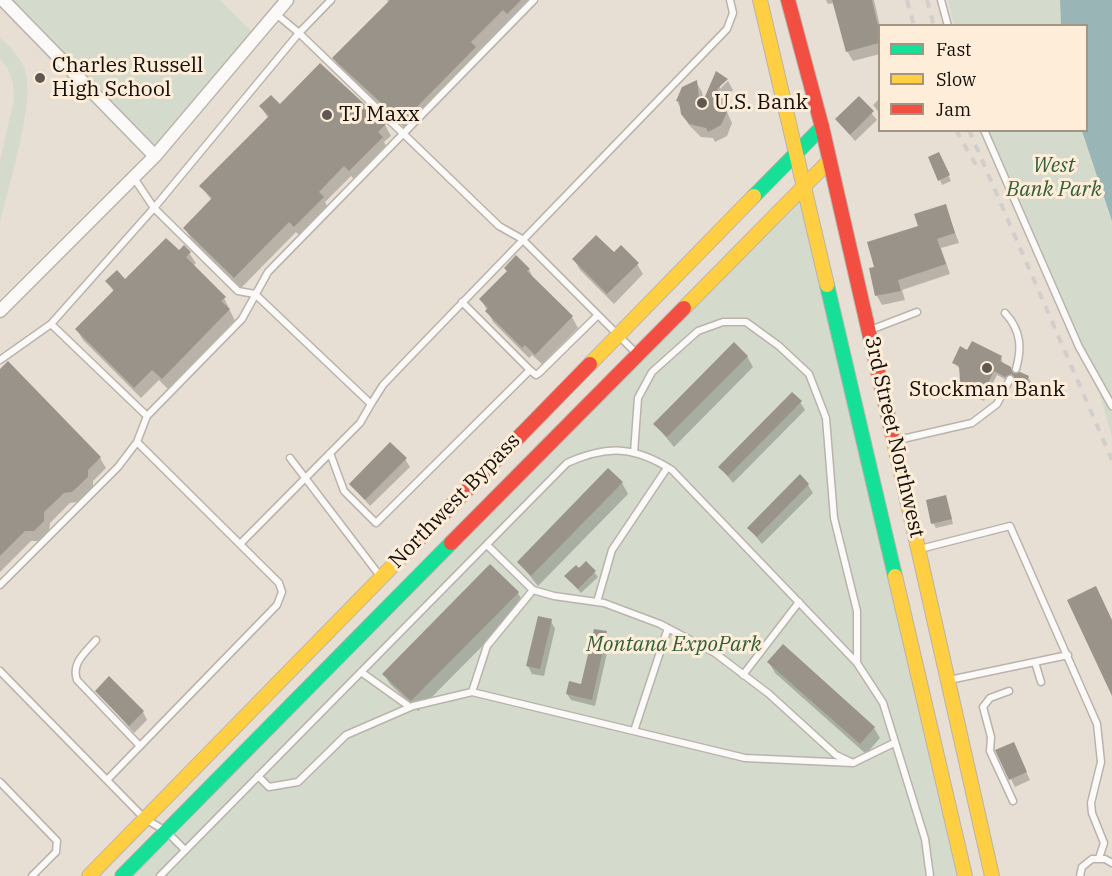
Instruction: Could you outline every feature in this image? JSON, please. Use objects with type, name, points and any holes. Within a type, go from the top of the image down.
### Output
[{"type":"main road","name":"3rd Street Northwest","points":[[760,0],[965,876]]},
{"type":"main road","name":"3rd Street Northwest","points":[[788,0],[822,127],[920,549],[992,876]]},
{"type":"main road","name":"Northwest Bypass","points":[[89,876],[795,152],[822,127]]},
{"type":"main road","name":"Northwest Bypass","points":[[122,876],[829,161]]},
{"type":"street","points":[[3,0],[155,156]]},
{"type":"street","points":[[0,311],[155,156],[287,0]]},
{"type":"lane","points":[[0,360],[51,324],[154,208],[299,33],[331,0]]},
{"type":"lane","points":[[0,585],[117,467],[137,442],[147,416],[242,319],[268,272],[534,0]]},
{"type":"lane","points":[[240,544],[360,423],[383,385],[728,29],[733,13],[730,0]]},
{"type":"lane","points":[[941,0],[947,24]]},
{"type":"lane","points":[[275,12],[499,226],[522,239],[638,355]]},
{"type":"lane","points":[[985,132],[1078,347],[1112,406]]},
{"type":"lane","points":[[134,177],[154,208],[238,291],[255,294],[371,404]]},
{"type":"lane","points":[[462,302],[536,375],[598,315]]},
{"type":"lane","points":[[868,330],[917,312]]},
{"type":"lane","points":[[1005,313],[1013,321],[1019,337],[1021,353],[1016,369]]},
{"type":"lane","points":[[634,453],[638,398],[652,372],[698,331],[723,322],[746,322],[778,346],[809,374],[826,418],[834,518],[857,611],[857,663]]},
{"type":"lane","points":[[51,324],[147,416]]},
{"type":"lane","points":[[330,453],[344,491],[376,523],[530,370]]},
{"type":"lane","points":[[894,441],[972,423],[997,404],[1010,379]]},
{"type":"lane","points":[[107,780],[280,601],[282,592],[279,583],[137,442]]},
{"type":"lane","points":[[160,876],[567,463],[592,452],[623,450],[650,457],[667,468],[693,491],[857,663],[883,703],[925,840],[930,876]]},
{"type":"lane","points":[[290,458],[380,577]]},
{"type":"lane","points":[[597,602],[612,550],[667,468]]},
{"type":"lane","points":[[920,549],[1010,526],[1097,724],[1101,762],[1092,813],[1104,843],[1099,858]]},
{"type":"lane","points":[[487,545],[533,590],[554,596],[597,602],[668,628],[715,653],[769,694],[836,755],[853,763]]},
{"type":"lane","points":[[472,692],[487,646],[533,590]]},
{"type":"lane","points":[[743,675],[799,602]]},
{"type":"lane","points":[[634,731],[668,628]]},
{"type":"lane","points":[[96,640],[77,662],[74,671],[77,680],[140,746]]},
{"type":"lane","points":[[949,681],[1068,655]]},
{"type":"lane","points":[[1035,662],[1041,682]]},
{"type":"lane","points":[[0,671],[145,819],[166,831],[185,850]]},
{"type":"lane","points":[[361,672],[410,707]]},
{"type":"lane","points":[[1010,691],[990,698],[983,707],[991,737],[990,751],[1013,801]]},
{"type":"lane","points":[[258,776],[269,788],[298,782],[346,735],[410,707],[472,692],[745,758],[853,763],[894,743]]},
{"type":"lane","points":[[0,782],[57,842],[56,852],[32,876]]},
{"type":"lane","points":[[1080,876],[1087,862],[1099,858],[1112,863]]},
{"type":"green space","points":[[3,0],[220,0],[255,35],[155,156]]},
{"type":"green space","points":[[948,0],[1060,0],[1061,24],[954,24]]},
{"type":"green space","points":[[0,38],[22,63],[28,88],[23,126],[0,223],[0,160],[14,100],[13,83],[7,67],[0,59]]},
{"type":"green space","name":"West Bank Park","points":[[989,132],[1082,132],[1112,221],[1112,437],[1091,364]]},
{"type":"green space","name":"Montana ExpoPark","points":[[803,189],[965,876],[122,876]]},
{"type":"water","points":[[1060,0],[1112,0],[1112,221],[1082,132],[1088,132],[1088,24],[1061,24]]},
{"type":"building","points":[[390,0],[521,0],[507,14],[503,10],[471,42],[476,47],[402,122],[332,58]]},
{"type":"building","points":[[832,0],[872,0],[878,26],[878,43],[846,52]]},
{"type":"building","points":[[320,63],[386,124],[378,132],[383,137],[349,171],[344,166],[319,192],[324,197],[294,227],[289,222],[234,278],[183,228],[212,198],[199,186],[269,116],[259,106],[271,95],[280,104]]},
{"type":"building","name":"U.S. Bank","points":[[716,71],[728,79],[717,89],[722,99],[723,111],[727,112],[721,125],[708,132],[706,128],[689,124],[681,114],[679,101],[676,101],[682,87],[697,80],[700,108]]},
{"type":"building","points":[[859,96],[874,111],[850,135],[835,119]]},
{"type":"building","points":[[939,152],[950,175],[938,181],[928,157]]},
{"type":"building","points":[[946,204],[955,233],[937,239],[946,264],[898,280],[901,291],[875,296],[869,268],[874,267],[867,242],[918,226],[914,214]]},
{"type":"building","points":[[596,235],[614,252],[621,245],[639,263],[607,294],[572,259]]},
{"type":"building","points":[[166,238],[179,250],[184,245],[191,252],[186,257],[226,297],[221,301],[230,309],[162,379],[152,370],[134,388],[75,329],[114,290],[105,281],[117,270],[125,279]]},
{"type":"building","points":[[516,255],[530,269],[527,271],[573,316],[535,355],[525,345],[522,348],[485,311],[488,308],[479,299],[507,271],[504,268]]},
{"type":"building","name":"Stockman Bank","points":[[972,341],[1002,356],[1000,361],[1011,367],[1013,373],[1020,372],[1029,376],[1024,387],[1015,382],[1012,374],[1005,377],[994,371],[981,397],[967,390],[960,381],[959,366],[952,363],[960,346],[967,350]]},
{"type":"building","points":[[734,342],[748,356],[667,437],[653,424]]},
{"type":"building","points":[[8,361],[101,457],[88,470],[88,477],[72,492],[64,493],[44,512],[44,521],[34,531],[25,531],[0,556],[0,369]]},
{"type":"building","points":[[792,392],[802,401],[728,476],[718,467]]},
{"type":"building","points":[[390,442],[407,458],[365,500],[349,484]]},
{"type":"building","points":[[608,468],[623,482],[531,576],[517,562]]},
{"type":"building","points":[[800,474],[809,484],[757,537],[747,528]]},
{"type":"building","points":[[946,495],[952,519],[931,524],[926,500]]},
{"type":"building","points":[[586,561],[596,571],[578,589],[564,576],[576,565],[579,568]]},
{"type":"building","points":[[490,564],[519,592],[411,701],[382,674]]},
{"type":"building","points":[[1096,586],[1112,620],[1112,696],[1067,600]]},
{"type":"building","points":[[538,616],[552,619],[540,669],[526,666]]},
{"type":"building","points":[[594,629],[607,631],[592,700],[566,694],[569,681],[581,684]]},
{"type":"building","points":[[783,644],[875,727],[860,744],[767,662]]},
{"type":"building","points":[[109,676],[144,711],[129,726],[95,691]]},
{"type":"building","points":[[1014,742],[1027,772],[1009,780],[995,750]]},
{"type":"railway","points":[[907,0],[913,24]]},
{"type":"railway","points":[[927,0],[933,24]]},
{"type":"railway","points":[[957,132],[977,167]]},
{"type":"railway","points":[[970,132],[1112,460]]},
{"type":"traffic: fast","points":[[754,196],[822,127]]},
{"type":"traffic: fast","points":[[827,285],[895,576]]},
{"type":"traffic: fast","points":[[122,876],[451,543]]},
{"type":"traffic: slow","points":[[760,0],[827,285]]},
{"type":"traffic: slow","points":[[684,308],[829,161]]},
{"type":"traffic: slow","points":[[590,364],[754,196]]},
{"type":"traffic: slow","points":[[892,433],[992,876]]},
{"type":"traffic: slow","points":[[89,876],[416,542]]},
{"type":"traffic: slow","points":[[895,576],[965,876]]},
{"type":"traffic: jam","points":[[788,0],[822,127],[892,433]]},
{"type":"traffic: jam","points":[[451,543],[684,308]]},
{"type":"traffic: jam","points":[[416,542],[590,364]]},
{"type":"place","name":"Charles Russell High School","points":[[40,78]]},
{"type":"place","name":"U.S. Bank","points":[[702,103]]},
{"type":"place","name":"TJ Maxx","points":[[327,115]]},
{"type":"place","name":"Stockman Bank","points":[[987,368]]}]
